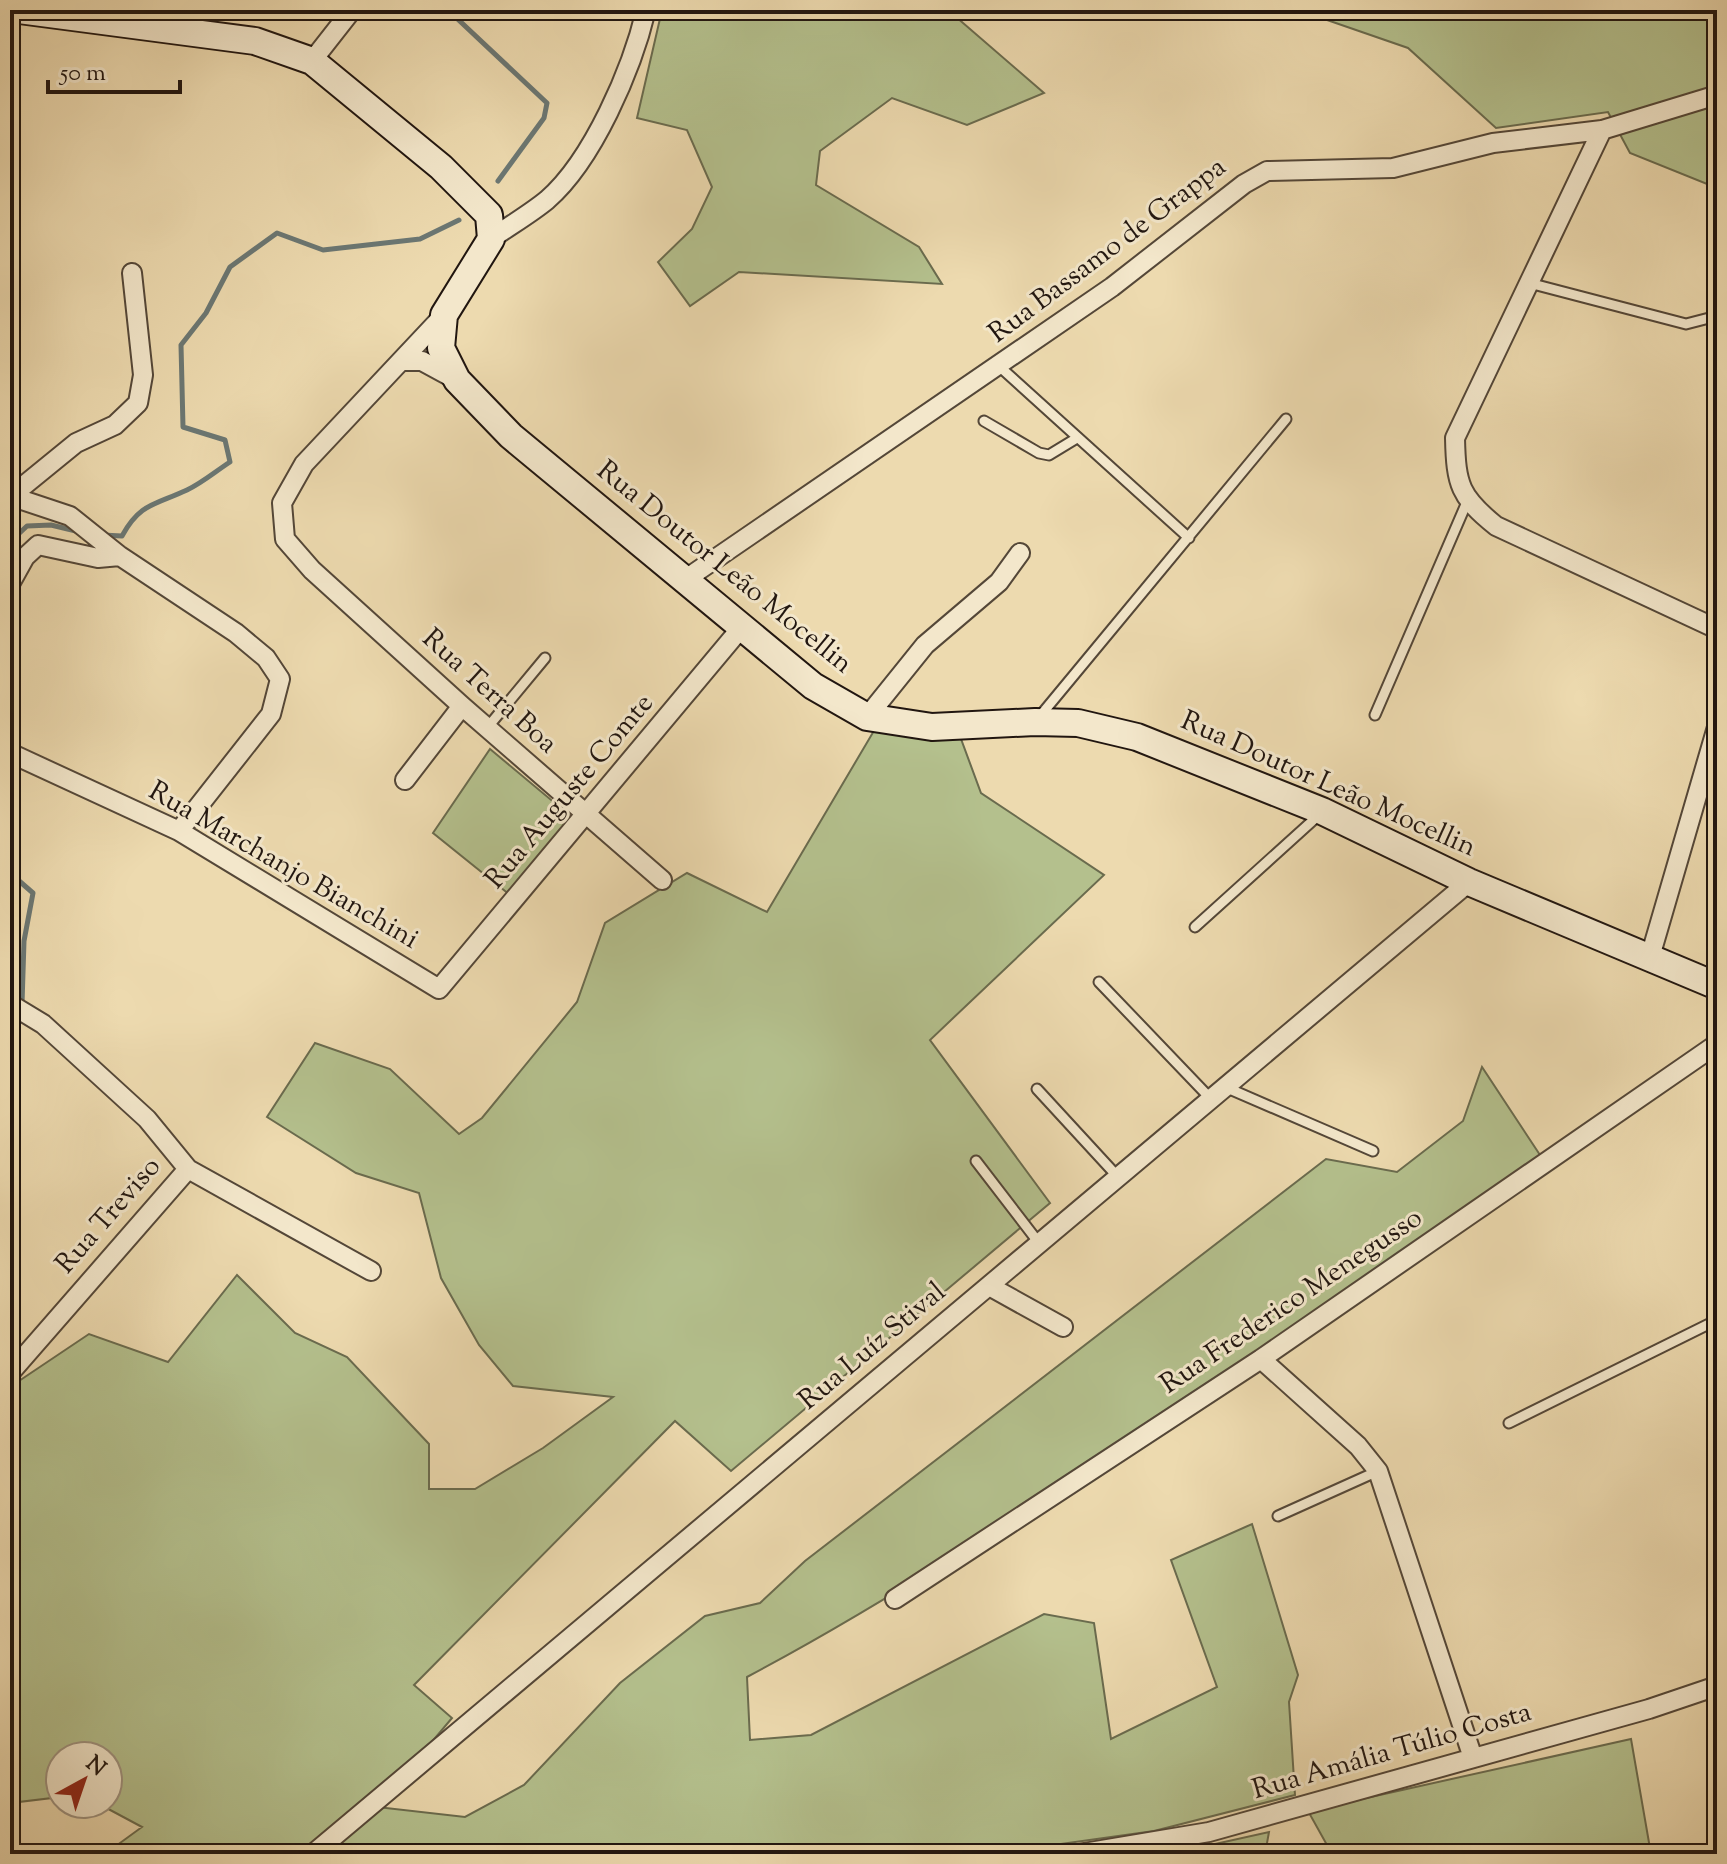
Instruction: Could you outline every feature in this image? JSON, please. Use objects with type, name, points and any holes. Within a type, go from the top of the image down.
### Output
[{"type":"street","points":[[19,10],[58,12],[255,41],[312,61],[472,197],[489,215],[491,239]]},
{"type":"street","points":[[312,61],[352,10]]},
{"type":"street","points":[[401,361],[444,315],[491,239],[548,199],[583,158],[617,88],[646,10]]},
{"type":"street","name":"Rua Bassamo de Grappa","points":[[683,581],[1000,367],[1112,287],[1244,184],[1267,171],[1393,168],[1493,143],[1602,130],[1717,95]]},
{"type":"street","points":[[1602,130],[1455,438],[1456,468],[1467,502],[1496,526],[1717,629]]},
{"type":"street","points":[[10,496],[76,443],[115,425],[138,403],[143,375],[132,273]]},
{"type":"street","name":"Rua Doutor Leão Mocellin","points":[[444,315],[441,348],[457,380],[511,436],[813,686],[867,717],[932,727],[1078,723],[1137,737],[1322,811],[1469,882],[1717,986]]},
{"type":"street","points":[[401,361],[422,361],[457,380]]},
{"type":"street","name":"Rua Terra Boa","points":[[401,361],[304,464],[282,503],[285,539],[312,570],[462,706],[662,880]]},
{"type":"street","points":[[10,496],[70,516],[114,550],[236,633],[266,658],[280,679],[271,714],[179,831]]},
{"type":"street","points":[[10,584],[25,557],[38,545],[98,558],[114,550]]},
{"type":"street","points":[[867,717],[925,645],[999,582],[1020,553]]},
{"type":"street","name":"Rua Auguste Comte","points":[[439,989],[741,628]]},
{"type":"street","points":[[405,780],[462,706]]},
{"type":"street","points":[[1650,957],[1717,727]]},
{"type":"street","name":"Rua Marchanjo Bianchini","points":[[10,753],[179,831],[439,989]]},
{"type":"street","name":"Rua Luíz Stival","points":[[313,1854],[1469,882]]},
{"type":"street","points":[[10,1004],[43,1024],[147,1119],[188,1169],[371,1271]]},
{"type":"street","name":"Rua Frederico Menegusso","points":[[895,1599],[1261,1359],[1717,1044]]},
{"type":"street","name":"Rua Treviso","points":[[10,1373],[188,1169]]},
{"type":"street","points":[[989,1286],[1063,1327]]},
{"type":"street","points":[[1261,1359],[1358,1446],[1378,1471],[1473,1758]]},
{"type":"street","name":"Rua Amália Túlio Costa","points":[[1078,1854],[1209,1832],[1649,1709],[1717,1686]]},
{"type":"lane","points":[[1529,283],[1686,324],[1717,316]]},
{"type":"lane","points":[[1000,367],[1189,538]]},
{"type":"lane","points":[[1035,722],[1286,419]]},
{"type":"lane","points":[[984,421],[1039,453],[1049,455],[1077,438]]},
{"type":"lane","points":[[1375,715],[1467,502]]},
{"type":"lane","points":[[487,728],[545,658]]},
{"type":"lane","points":[[1195,927],[1322,811]]},
{"type":"lane","points":[[1099,982],[1218,1093],[1373,1151]]},
{"type":"lane","points":[[1037,1089],[1118,1177]]},
{"type":"lane","points":[[976,1161],[1039,1243]]},
{"type":"lane","points":[[1509,1423],[1717,1320]]},
{"type":"lane","points":[[1278,1516],[1378,1471]]},
{"type":"green space","points":[[662,10],[948,10],[1044,93],[967,125],[892,98],[820,151],[816,185],[919,247],[942,284],[739,272],[690,306],[658,262],[692,229],[712,187],[687,130],[637,118]]},
{"type":"green space","points":[[1188,10],[1717,10],[1717,188],[1630,153],[1608,112],[1496,128],[1408,48],[1304,12]]},
{"type":"green space","points":[[875,729],[961,739],[981,793],[1104,875],[930,1040],[1050,1203],[731,1471],[675,1421],[414,1685],[452,1718],[377,1807],[465,1817],[524,1785],[620,1683],[705,1616],[760,1603],[805,1561],[1326,1159],[1397,1172],[1463,1121],[1482,1067],[1540,1155],[1353,1288],[1061,1486],[906,1585],[747,1677],[750,1740],[811,1735],[1044,1614],[1094,1623],[1111,1739],[1217,1687],[1171,1560],[1252,1524],[1298,1675],[1289,1702],[1295,1795],[1154,1831],[989,1854],[105,1854],[142,1827],[124,1817],[124,1740],[44,1740],[44,1799],[10,1803],[10,1387],[89,1334],[168,1362],[237,1275],[295,1333],[347,1357],[429,1444],[429,1489],[475,1489],[543,1448],[613,1397],[513,1386],[479,1345],[441,1278],[419,1193],[356,1173],[267,1117],[315,1043],[390,1069],[459,1134],[482,1118],[577,1002],[605,923],[687,873],[767,912]]},
{"type":"green space","points":[[490,749],[574,819],[510,895],[433,833]]},
{"type":"green space","points":[[1631,1739],[1651,1854],[1332,1854],[1308,1811]]},
{"type":"green space","points":[[1269,1832],[1265,1854],[1170,1854]]},
{"type":"waterway","points":[[448,10],[547,103],[544,118],[498,181]]},
{"type":"waterway","points":[[102,535],[122,536],[142,511],[193,487],[230,462],[225,440],[183,427],[181,345],[206,313],[230,267],[277,233],[323,250],[420,239],[459,220]]},
{"type":"waterway","points":[[10,542],[27,526],[51,525],[80,532]]},
{"type":"waterway","points":[[10,873],[33,893],[24,941],[22,1004]]},
{"type":"waterway","points":[[10,1059],[21,1014]]}]
